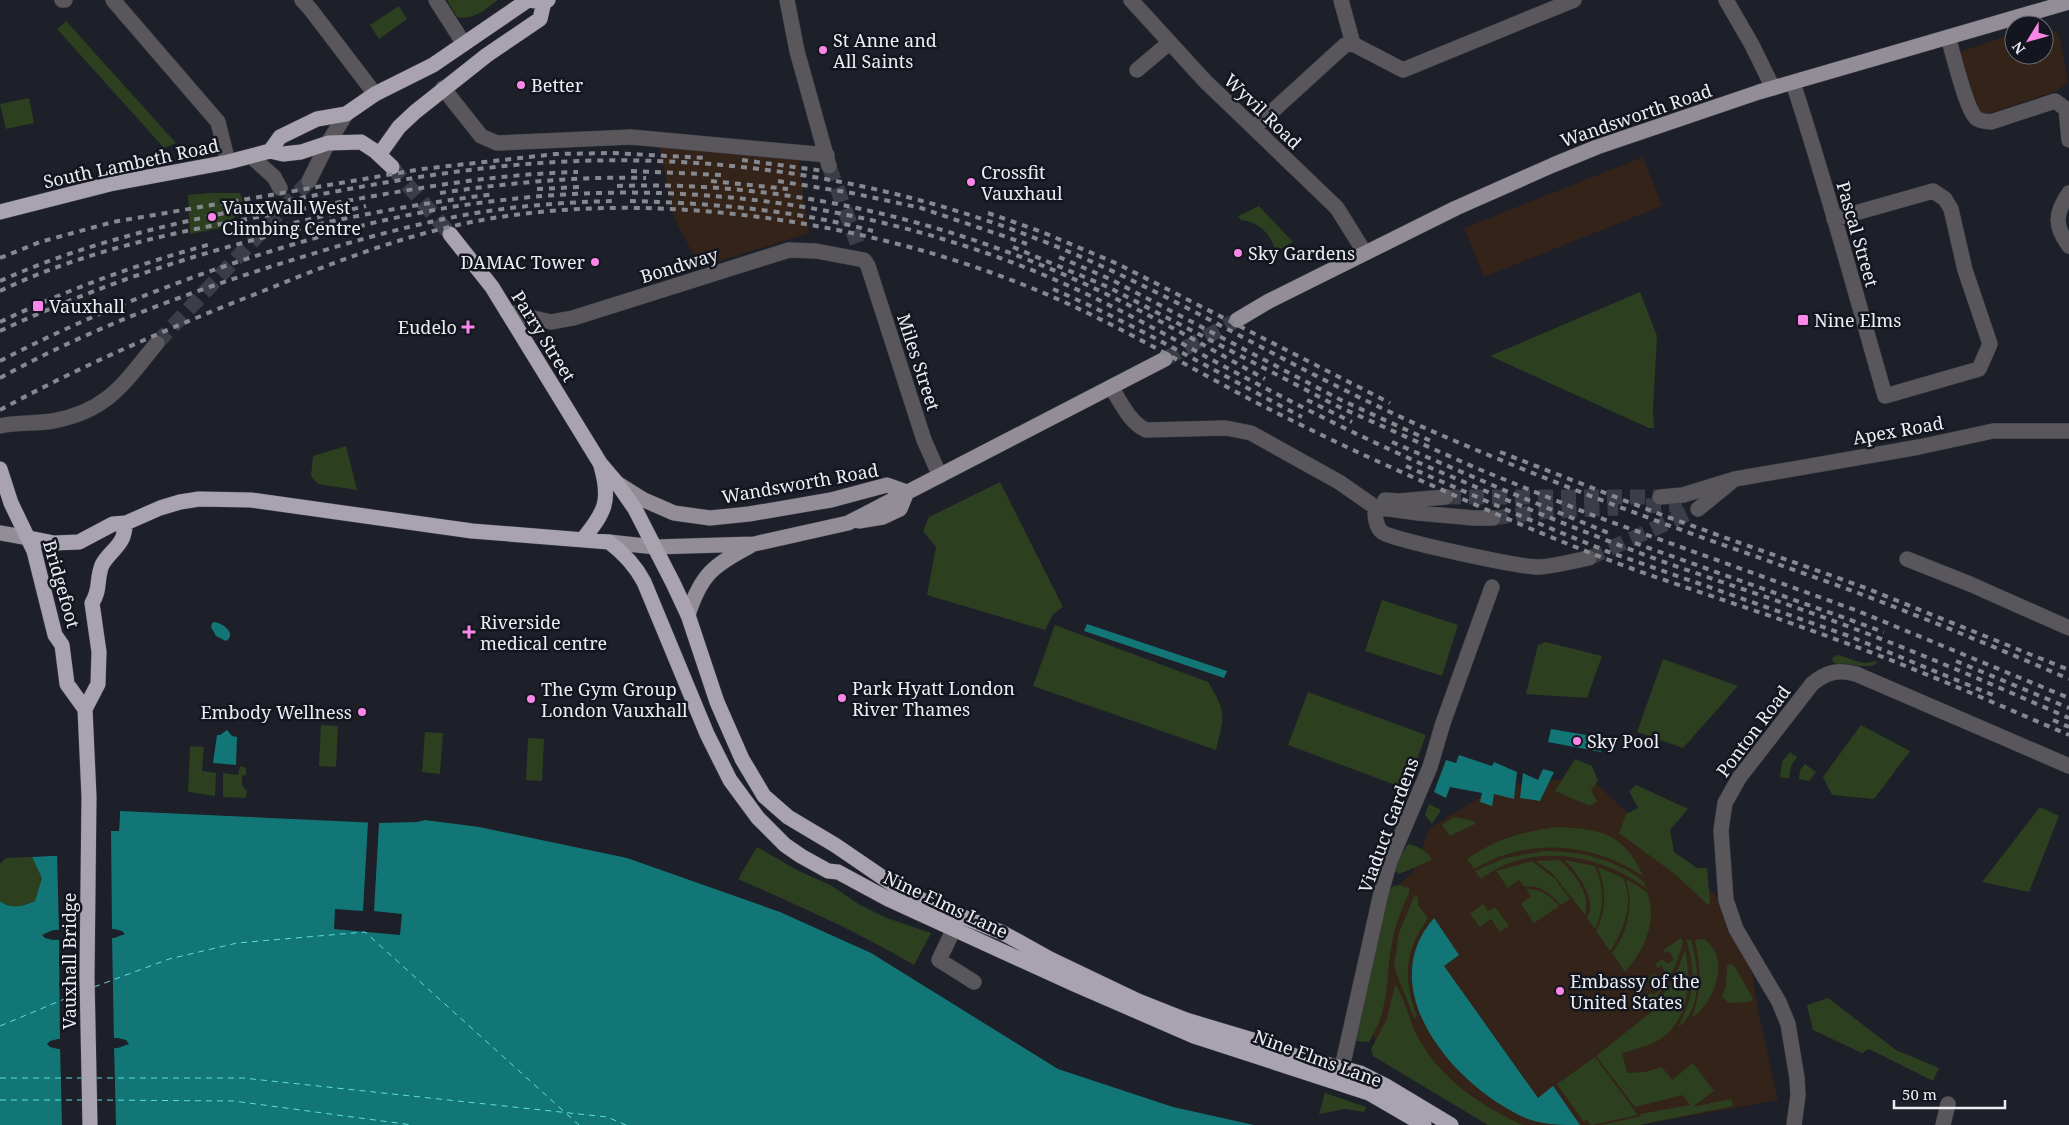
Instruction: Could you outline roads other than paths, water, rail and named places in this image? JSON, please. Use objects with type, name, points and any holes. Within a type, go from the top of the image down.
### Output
[{"type":"highway","name":"South Lambeth Road","points":[[0,212],[110,184],[228,162],[270,151],[283,154],[301,152],[328,143],[361,142],[379,155],[399,127],[444,88],[487,55],[540,19],[546,1],[528,0],[433,65],[375,94],[346,114],[316,119],[280,136],[270,151]]},
{"type":"highway","points":[[379,155],[392,167]]},
{"type":"highway","name":"Parry Street","points":[[450,234],[480,270],[600,463],[617,483],[640,519],[655,547]]},
{"type":"highway","name":"Parry Street","points":[[583,540],[597,522],[605,505],[606,484],[600,463]]},
{"type":"highway","name":"Bridgefoot","points":[[0,469],[11,503],[29,538],[39,567],[55,634],[62,645],[67,684],[85,709],[98,684],[99,652],[92,603],[98,594],[98,583],[102,565],[109,553],[121,540],[126,524]]},
{"type":"highway","points":[[29,538],[68,543],[88,538],[113,524],[126,524],[160,508],[180,502],[221,498],[251,500],[472,531],[609,542]]},
{"type":"highway","name":"Nine Elms Lane","points":[[609,542],[627,556],[637,568],[716,754],[730,780],[758,818],[785,845],[828,871],[838,872],[880,894],[955,921],[1003,933],[1050,959],[1138,1001],[1186,1020],[1256,1041],[1295,1056],[1360,1072],[1451,1125]]},
{"type":"highway","name":"Nine Elms Lane","points":[[655,547],[688,615],[730,734],[742,759],[764,796],[788,817],[835,845],[898,888],[926,902],[955,921],[1074,984],[1194,1036],[1369,1093],[1424,1125]]},
{"type":"highway","name":"Vauxhall Bridge","points":[[85,709],[89,797],[87,977],[90,1125]]},
{"type":"main road","name":"Wandsworth Road","points":[[1238,320],[1269,301],[1365,253],[1553,165],[1597,147],[1773,88],[1948,37],[2038,5],[2069,2]]},
{"type":"main road","points":[[609,542],[655,547],[754,544],[883,517],[900,508],[907,492],[1165,359]]},
{"type":"main road","name":"Wandsworth Road","points":[[617,483],[644,500],[674,513],[710,518],[749,514],[831,500],[888,485],[907,492]]},
{"type":"main road","points":[[0,533],[29,538]]},
{"type":"main road","points":[[688,615],[700,584],[712,570],[722,561],[754,544]]},
{"type":"street","points":[[113,0],[218,122],[224,138],[228,162]]},
{"type":"street","points":[[302,0],[312,10],[375,94]]},
{"type":"street","points":[[436,0],[464,44]]},
{"type":"street","points":[[444,88],[481,136],[497,143],[631,137],[828,161],[797,52],[787,0]]},
{"type":"street","name":"Wyvil Road","points":[[1131,0],[1204,81],[1337,208],[1365,253]]},
{"type":"street","points":[[1341,0],[1353,44]]},
{"type":"street","points":[[1254,128],[1344,45],[1353,44],[1403,70],[1574,0]]},
{"type":"street","points":[[1726,0],[1752,45],[1773,88]]},
{"type":"street","points":[[1948,37],[1967,99],[1975,117],[1981,121],[1991,122],[2056,101],[2066,109],[2069,140]]},
{"type":"street","points":[[1137,70],[1169,43]]},
{"type":"street","name":"Pascal Street","points":[[1793,83],[1885,396],[1979,369],[1990,344],[1965,270],[1952,209],[1945,199],[1933,191],[1834,219]]},
{"type":"street","points":[[309,181],[328,143],[346,114]]},
{"type":"street","points":[[252,157],[274,177],[280,188]]},
{"type":"street","points":[[2069,193],[2060,209],[2057,220],[2062,236],[2069,246]]},
{"type":"street","name":"Bondway","points":[[507,312],[551,322],[573,318],[790,250],[816,250],[864,260]]},
{"type":"street","name":"Miles Street","points":[[864,260],[868,266],[924,440],[940,476]]},
{"type":"street","points":[[0,426],[47,422],[80,415],[104,402],[157,343]]},
{"type":"street","points":[[1111,388],[1131,419],[1146,430],[1226,428],[1251,433],[1314,467],[1375,507],[1418,513],[1493,518]]},
{"type":"street","name":"Apex Road","points":[[1735,478],[1919,447],[1993,431],[2069,431]]},
{"type":"street","points":[[1660,498],[1683,494],[1735,478]]},
{"type":"street","points":[[1682,504],[1735,478]]},
{"type":"street","points":[[1698,509],[1735,478]]},
{"type":"street","points":[[1357,494],[1399,502],[1446,498]]},
{"type":"street","points":[[1375,507],[1377,524],[1381,531],[1400,539],[1517,565],[1538,567],[1589,558]]},
{"type":"street","points":[[1907,559],[1970,584],[2069,628]]},
{"type":"street","name":"Viaduct Gardens","points":[[1339,1082],[1388,868],[1430,767],[1443,723],[1492,587]]},
{"type":"street","name":"Ponton Road","points":[[1794,1125],[1798,1095],[1797,1078],[1788,1024],[1779,1002],[1736,929],[1726,900],[1721,830],[1725,802],[1738,778],[1812,684],[1825,674],[1836,671],[1847,671],[1856,674],[2069,766]]},
{"type":"street","points":[[955,921],[939,960],[974,982]]},
{"type":"street","points":[[1943,1125],[1948,1104]]},
{"type":"tunnel","points":[[829,166],[857,243]]},
{"type":"tunnel","points":[[392,167],[450,234]]},
{"type":"tunnel","points":[[157,343],[309,181]]},
{"type":"tunnel","points":[[1165,359],[1237,320]]},
{"type":"tunnel","points":[[1446,497],[1660,497]]},
{"type":"tunnel","points":[[1646,506],[1682,504]]},
{"type":"tunnel","points":[[1493,518],[1549,511],[1618,508]]},
{"type":"tunnel","points":[[1589,558],[1698,509]]},
{"type":"railway","points":[[0,258],[40,242],[113,222],[422,169],[556,154],[612,153],[707,158]]},
{"type":"railway","points":[[0,281],[69,254],[176,224],[352,188],[488,168],[522,164],[618,160],[741,167],[802,175],[923,201],[982,219],[1040,240],[1120,274],[1350,393],[1455,441],[1625,509],[1891,606],[2069,679]]},
{"type":"railway","points":[[742,160],[824,171]]},
{"type":"railway","points":[[631,171],[723,175]]},
{"type":"railway","points":[[0,291],[75,261],[154,238],[412,189],[511,176],[578,172]]},
{"type":"railway","points":[[440,193],[543,181],[594,178],[646,178]]},
{"type":"railway","points":[[711,181],[788,189]]},
{"type":"railway","points":[[778,181],[852,193],[921,208],[1027,244]]},
{"type":"railway","points":[[617,186],[679,186],[742,190],[805,198],[867,210],[928,226],[988,245],[1047,267],[1125,303],[1265,379]]},
{"type":"railway","points":[[537,189],[580,187]]},
{"type":"railway","points":[[0,361],[86,320],[204,273],[267,252],[334,233],[435,210],[469,204],[569,194],[635,193],[702,195],[768,202],[833,212],[898,227],[962,245],[1047,276],[1115,308],[1316,414],[1431,468],[1637,552],[1882,639],[2069,718]]},
{"type":"railway","points":[[0,331],[59,305],[119,282],[180,261],[242,243],[368,214],[495,194]]},
{"type":"railway","points":[[0,378],[66,344],[170,301],[240,276],[332,248],[388,232],[474,213],[517,207],[612,201]]},
{"type":"railway","points":[[630,201],[752,209],[813,218],[873,231]]},
{"type":"railway","points":[[247,234],[366,206]]},
{"type":"railway","points":[[0,410],[97,361],[196,318],[352,256],[444,228],[507,216],[570,210],[634,208],[700,211],[767,218],[833,229],[897,244],[960,262],[1019,283],[1110,324],[1257,403],[1324,436],[1510,520],[1633,569],[1872,653],[2069,735]]},
{"type":"railway","points":[[988,213],[1042,232],[1118,264],[1390,403]]},
{"type":"railway","points":[[0,322],[52,298],[104,278],[211,244]]},
{"type":"railway","points":[[1013,247],[1108,287],[1337,406],[1476,468],[1592,515],[1858,611],[2069,698]]},
{"type":"railway","points":[[1059,257],[1110,279],[1341,400],[1431,441]]},
{"type":"railway","points":[[1053,289],[1148,334],[1302,417]]},
{"type":"railway","points":[[1307,400],[1352,422]]},
{"type":"railway","points":[[1392,442],[1611,534]]},
{"type":"railway","points":[[1500,452],[1662,515],[1866,588],[2069,670]]},
{"type":"railway","points":[[1406,466],[1606,551],[1849,636],[1993,695]]},
{"type":"railway","points":[[1635,543],[1884,632]]},
{"type":"railway","points":[[1956,661],[2069,708]]},
{"type":"railway","points":[[2053,720],[2069,727]]},
{"type":"place","name":"St Anne and All Saints","points":[[823,50]]},
{"type":"place","name":"Better","points":[[521,85]]},
{"type":"place","name":"Crossfit Vauxhaul","points":[[971,182]]},
{"type":"place","name":"VauxWall West Climbing Centre","points":[[212,217]]},
{"type":"place","name":"Sky Gardens","points":[[1238,253]]},
{"type":"place","name":"DAMAC Tower","points":[[595,262]]},
{"type":"place","name":"Vauxhall","points":[[38,306]]},
{"type":"place","name":"Nine Elms","points":[[1803,320]]},
{"type":"place","name":"Eudelo","points":[[468,327]]},
{"type":"place","name":"Riverside medical centre","points":[[469,632]]},
{"type":"place","name":"Park Hyatt London River Thames","points":[[842,698]]},
{"type":"place","name":"The Gym Group London Vauxhall","points":[[531,699]]},
{"type":"place","name":"Embody Wellness","points":[[362,712]]},
{"type":"place","name":"Sky Pool","points":[[1577,741]]},
{"type":"place","name":"Embassy of the United States","points":[[1560,991]]}]
